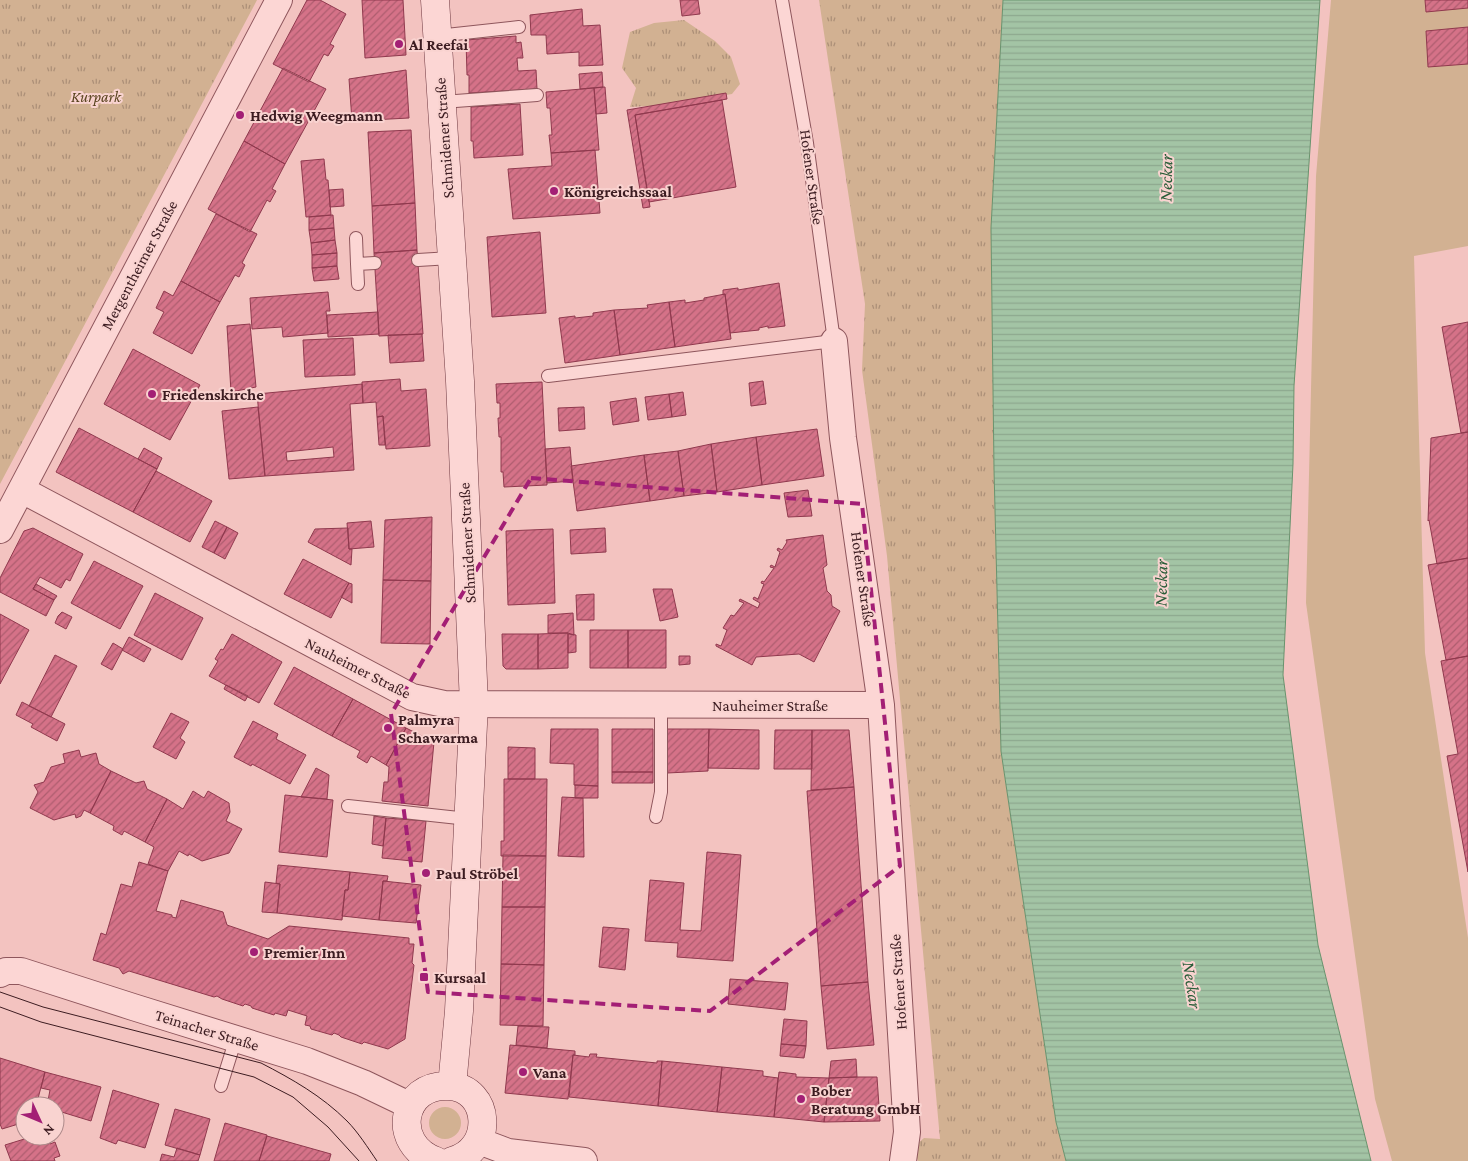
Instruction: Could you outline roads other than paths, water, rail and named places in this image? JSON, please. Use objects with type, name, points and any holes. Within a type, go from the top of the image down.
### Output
[{"type":"main road","name":"Schmidener Straße","points":[[435,0],[460,381],[474,704],[456,1047],[452,1086]]},
{"type":"main road","points":[[452,1086],[462,1089],[478,1104],[482,1114],[483,1128],[479,1141],[467,1155],[444,1160],[418,1151],[411,1141],[407,1130],[407,1118],[410,1106],[418,1096],[428,1089],[452,1086]]},
{"type":"street","name":"Mergentheimer Straße","points":[[0,530],[279,0]]},
{"type":"street","name":"Hofener Straße","points":[[834,341],[843,438],[880,705],[907,1132],[903,1161]]},
{"type":"street","name":"Nauheimer Straße","points":[[22,490],[412,697],[444,704],[880,705]]},
{"type":"street","name":"Teinacher Straße","points":[[0,974],[6,971],[21,971],[236,1038],[331,1070],[410,1106]]},
{"type":"street","points":[[479,1141],[508,1152],[584,1161]]},
{"type":"lane","name":"Hofener Straße","points":[[782,0],[807,143],[834,341]]},
{"type":"lane","points":[[437,36],[519,27]]},
{"type":"lane","points":[[442,102],[537,95]]},
{"type":"lane","points":[[356,238],[358,284]]},
{"type":"lane","points":[[418,260],[452,258]]},
{"type":"lane","points":[[357,264],[375,263]]},
{"type":"lane","points":[[548,376],[834,341]]},
{"type":"lane","points":[[656,817],[661,792],[661,705]]},
{"type":"lane","points":[[348,806],[468,819]]},
{"type":"lane","points":[[221,1086],[236,1038]]},
{"type":"water","name":"Neckar","points":[[1003,0],[1320,0],[1294,386],[1293,464],[1283,675],[1318,945],[1371,1161],[1066,1161],[1056,1122],[1001,751],[994,469],[991,228]]},
{"type":"tram line","points":[[0,992],[43,1007],[261,1063],[306,1089],[337,1112],[355,1130],[377,1161]]},
{"type":"tram line","points":[[0,1007],[41,1022],[254,1077],[293,1097],[328,1127],[359,1161]]},
{"type":"place","name":"Al Reefai","points":[[399,44]]},
{"type":"place","name":"Hedwig Weegmann","points":[[240,115]]},
{"type":"place","name":"Königreichssaal","points":[[554,191]]},
{"type":"place","name":"Friedenskirche","points":[[152,394]]},
{"type":"place","name":"Palmyra Schawarma","points":[[388,728]]},
{"type":"place","name":"Paul Ströbel","points":[[426,873]]},
{"type":"place","name":"Premier Inn","points":[[254,952]]},
{"type":"place","name":"Kursaal","points":[[424,977]]},
{"type":"place","name":"Vana","points":[[523,1072]]},
{"type":"place","name":"Bober Beratung GmbH","points":[[801,1099]]},
{"type":"park label","name":"Kurpark","points":[[96,96]]}]
